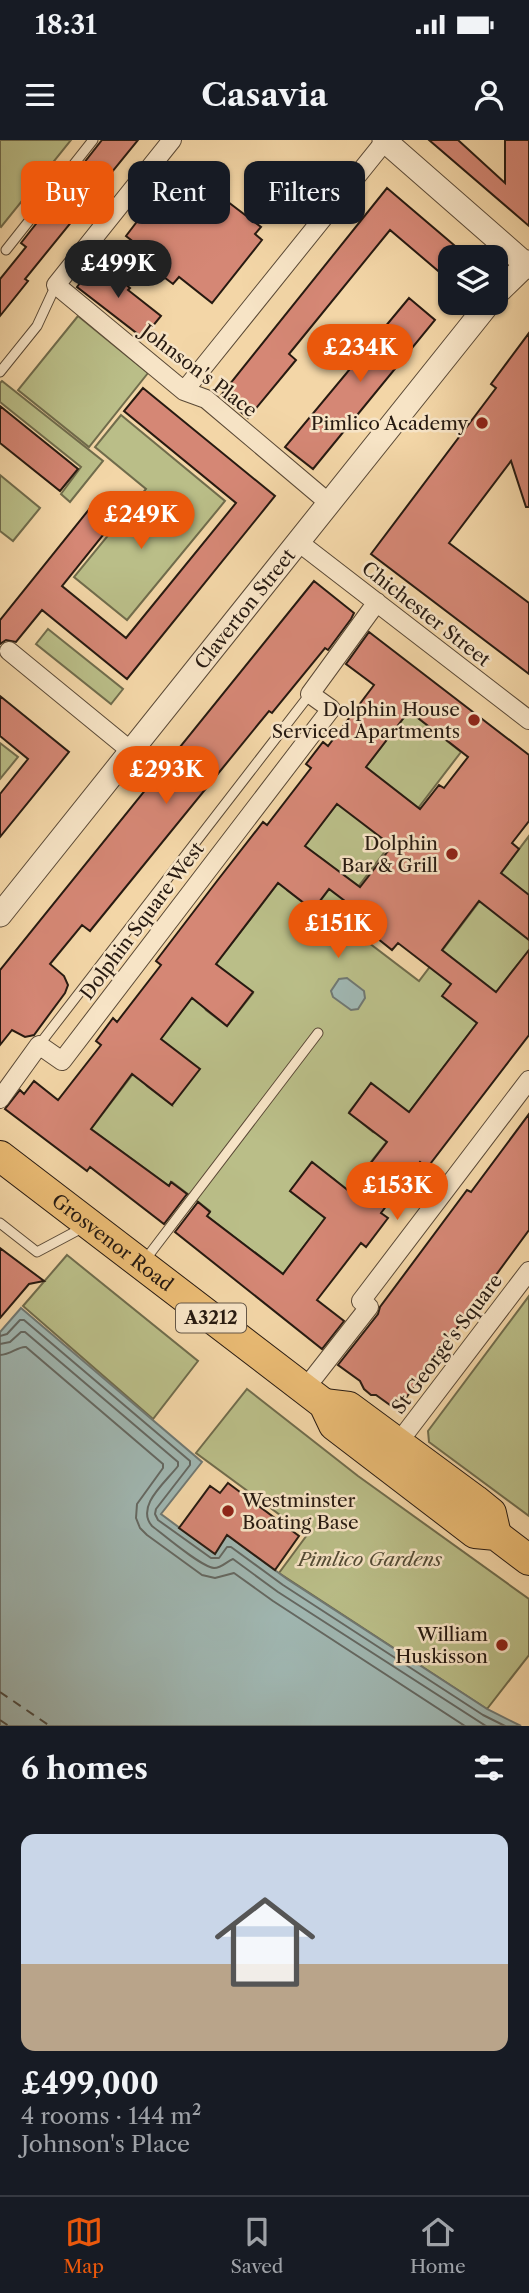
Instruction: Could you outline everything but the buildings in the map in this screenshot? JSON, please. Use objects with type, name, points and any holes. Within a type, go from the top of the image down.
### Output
[{"type":"highway","name":"Grosvenor Road","points":[[3,1164],[89,1224],[314,1397],[334,1425],[475,1533],[496,1535],[529,1560]]},
{"type":"highway","name":"Grosvenor Road","points":[[314,1397],[349,1407],[491,1513],[496,1535]]},
{"type":"street","points":[[56,285],[172,140]]},
{"type":"street","points":[[184,391],[385,141],[528,264],[508,283]]},
{"type":"street","name":"Johnson's Place","points":[[56,285],[184,391],[206,399],[329,503]]},
{"type":"street","name":"Claverton Street","points":[[0,915],[479,315]]},
{"type":"street","name":"Chichester Street","points":[[297,541],[529,720]]},
{"type":"street","points":[[310,694],[377,602]]},
{"type":"street","points":[[9,651],[131,751]]},
{"type":"street","name":"Dolphin Square West","points":[[39,1045],[62,1061],[331,709],[310,694]]},
{"type":"street","points":[[0,1099],[39,1045]]},
{"type":"street","points":[[314,1397],[369,1307],[361,1301],[529,1080]]},
{"type":"street","name":"St George's Square","points":[[398,1443],[529,1271]]},
{"type":"lane","points":[[6,250],[93,140]]},
{"type":"lane","points":[[0,372],[37,326],[56,285]]},
{"type":"lane","points":[[39,1045],[189,859],[310,694]]},
{"type":"lane","points":[[142,1265],[318,1034]]},
{"type":"lane","points":[[0,1223],[37,1252],[89,1224]]},
{"type":"green space","points":[[0,140],[71,140],[54,161],[21,161],[21,202],[0,226]]},
{"type":"green space","points":[[78,316],[148,373],[89,447],[18,390]]},
{"type":"green space","points":[[2,381],[103,461],[70,502],[61,494],[81,467],[0,402]]},
{"type":"green space","points":[[121,415],[225,501],[127,620],[74,577],[146,489],[95,447]]},
{"type":"green space","points":[[0,475],[40,508],[13,541],[0,531]]},
{"type":"green space","points":[[48,629],[123,689],[111,704],[36,644]]},
{"type":"green space","points":[[409,711],[461,752],[335,917],[419,981],[529,836],[529,895],[522,890],[529,950],[406,1116],[371,1084],[349,1112],[373,1132],[391,1136],[346,1194],[335,1180],[311,1163],[290,1191],[313,1209],[329,1213],[283,1274],[207,1216],[210,1211],[172,1182],[169,1186],[91,1129],[136,1070],[147,1086],[172,1105],[156,1044],[196,992],[206,1010],[227,1026],[253,993],[210,972],[282,878],[287,890],[313,910],[341,874],[321,858],[302,849]]},
{"type":"green space","points":[[0,743],[18,757],[0,779]]},
{"type":"green space","points":[[67,1255],[198,1361],[153,1419],[23,1306]]},
{"type":"green space","points":[[529,1296],[529,1516],[429,1442],[428,1431]]},
{"type":"green space","name":"Pimlico Gardens","points":[[247,1389],[358,1476],[529,1599],[529,1655],[487,1709],[279,1573],[307,1535],[196,1453]]},
{"type":"water","points":[[347,978],[364,991],[365,998],[358,1009],[351,1010],[333,997],[331,991],[339,979]]},
{"type":"water","points":[[21,1308],[202,1462],[161,1514],[200,1543],[227,1535],[287,1579],[487,1709],[521,1726],[0,1726],[0,1332]]},
{"type":"ferry route","points":[[0,1692],[50,1726]]},
{"type":"ferry route","points":[[0,1720],[9,1726]]},
{"type":"place","name":"Pimlico Academy","points":[[482,423]]},
{"type":"place","name":"Dolphin House Serviced Apartments","points":[[474,720]]},
{"type":"place","name":"Dolphin Bar & Grill","points":[[452,854]]},
{"type":"place","name":"Westminster Boating Base","points":[[228,1511]]},
{"type":"place","name":"William Huskisson","points":[[502,1645]]}]
